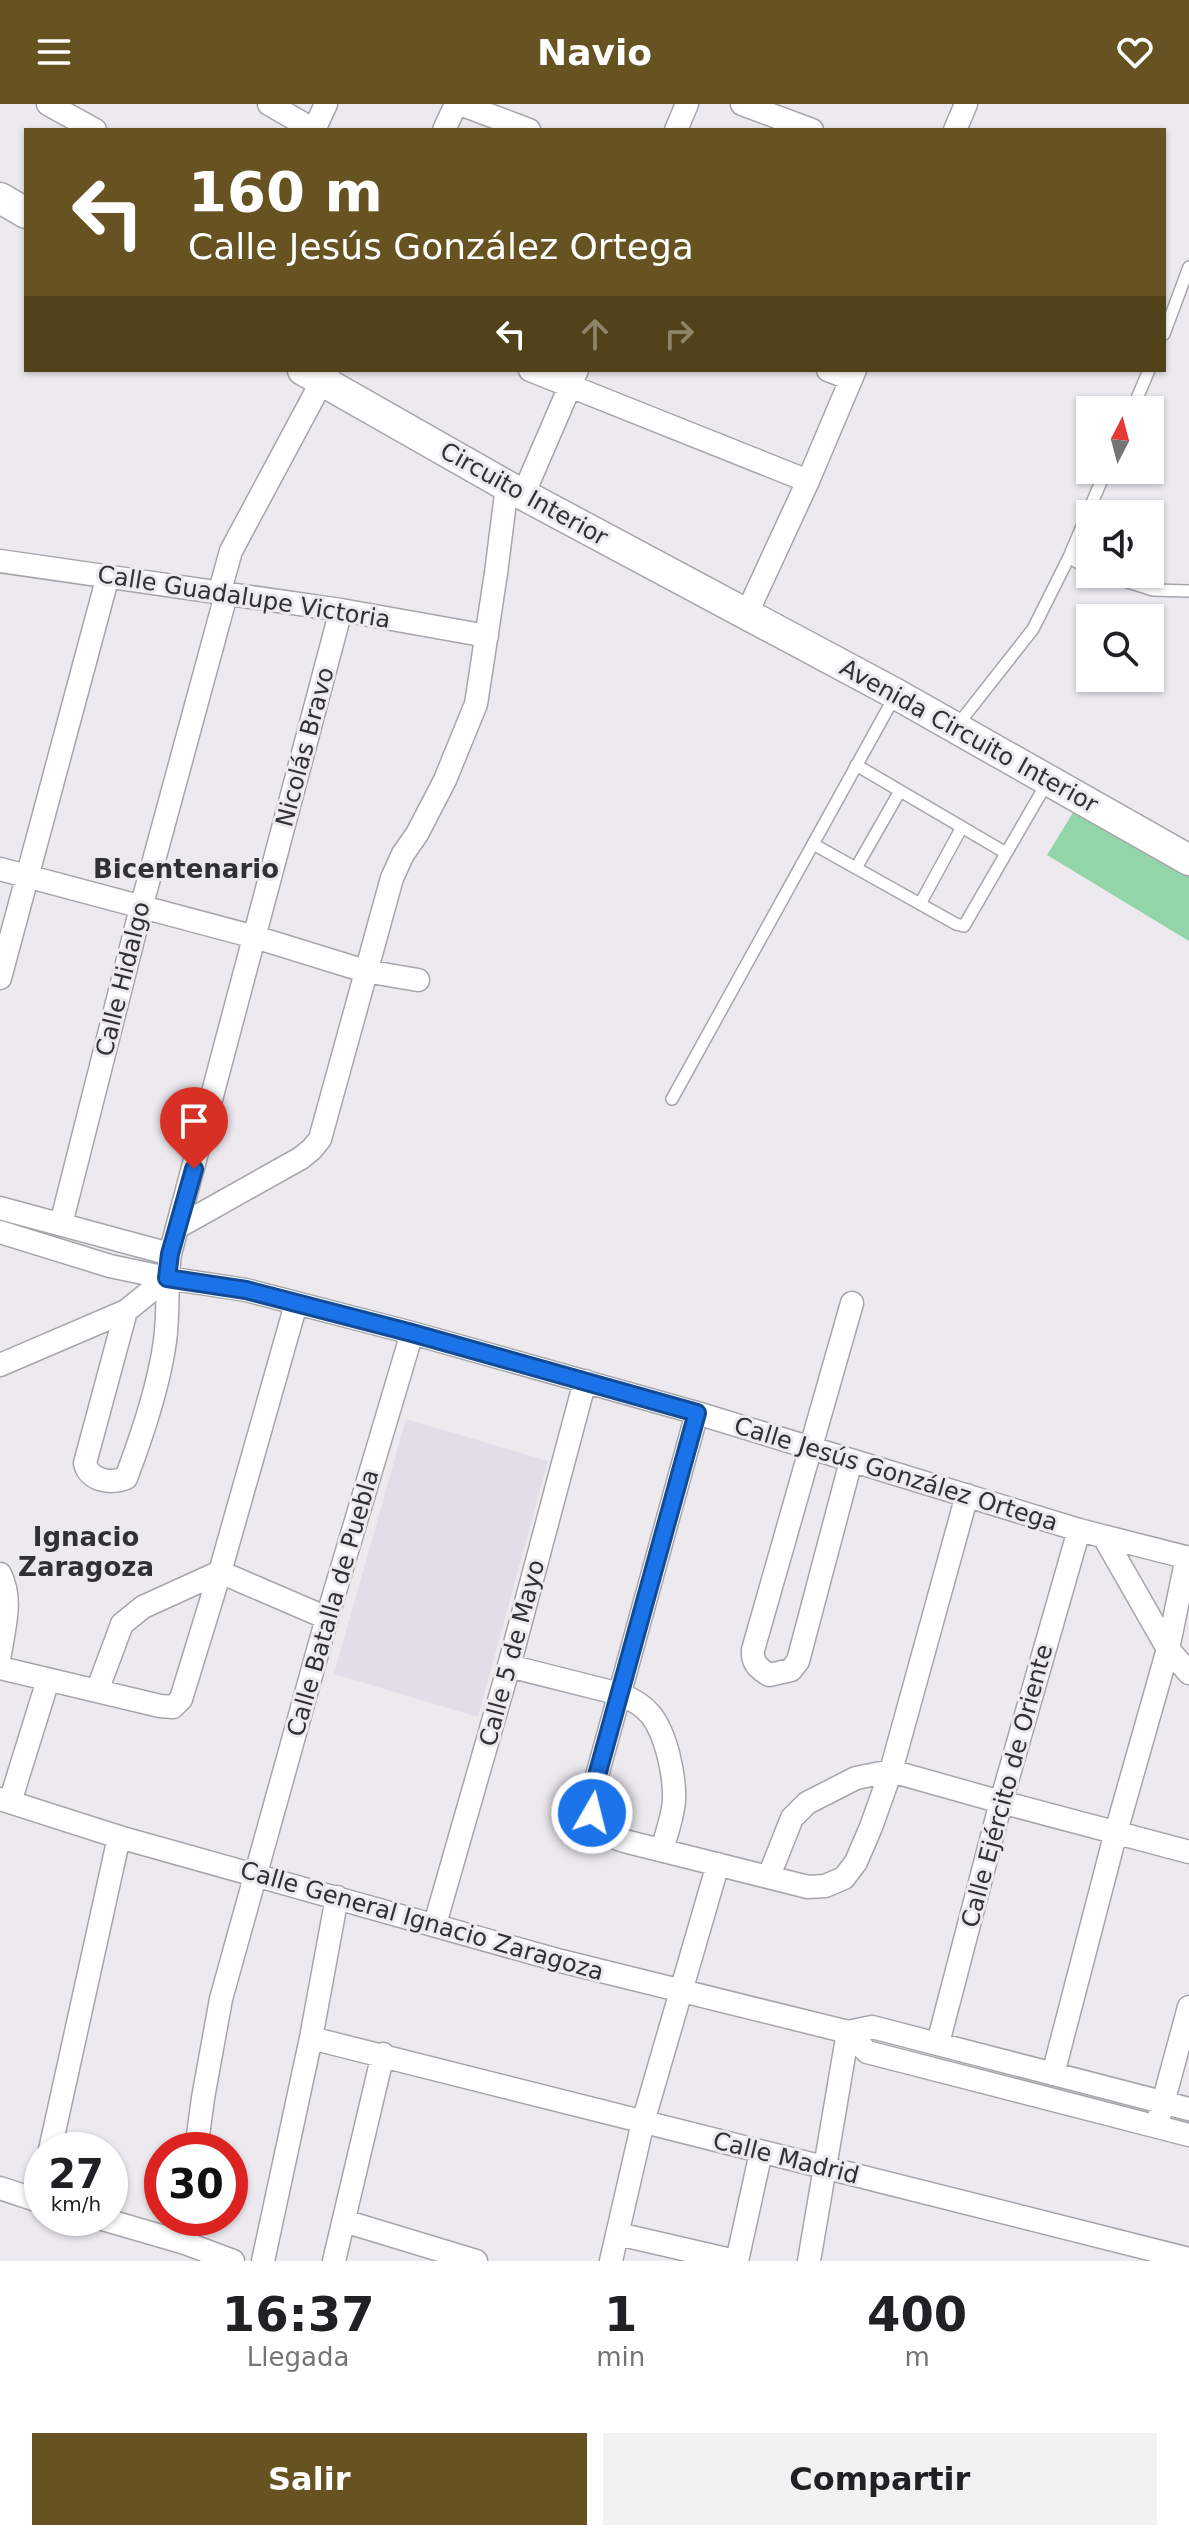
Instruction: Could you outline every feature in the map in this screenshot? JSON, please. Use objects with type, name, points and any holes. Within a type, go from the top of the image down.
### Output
[{"type":"main road","points":[[0,198],[24,212]]},
{"type":"main road","name":"Circuito Interior","points":[[318,374],[515,491],[747,613]]},
{"type":"main road","name":"Avenida Circuito Interior","points":[[747,613],[956,727],[1189,860]]},
{"type":"street","points":[[48,104],[91,128]]},
{"type":"street","points":[[269,104],[311,128]]},
{"type":"street","points":[[315,128],[326,104]]},
{"type":"street","points":[[445,128],[458,104],[524,128]]},
{"type":"street","points":[[677,128],[687,104]]},
{"type":"street","points":[[742,104],[807,128]]},
{"type":"street","points":[[956,128],[966,104]]},
{"type":"street","points":[[540,372],[574,379],[808,481]]},
{"type":"street","name":"Calle Hidalgo","points":[[61,1224],[223,594],[231,551],[318,374]]},
{"type":"street","points":[[747,613],[853,375]]},
{"type":"street","points":[[178,1227],[301,1158],[320,1139],[397,866],[445,780],[476,704],[515,491],[574,379]]},
{"type":"street","name":"Calle Guadalupe Victoria","points":[[0,561],[341,610],[487,636]]},
{"type":"street","points":[[0,978],[108,576]]},
{"type":"street","name":"Nicolás Bravo","points":[[126,1311],[85,1463],[94,1478],[121,1481],[127,1475],[158,1375],[167,1319],[170,1254],[341,610]]},
{"type":"street","points":[[0,869],[255,937],[365,971],[418,980]]},
{"type":"street","points":[[0,1208],[170,1254]]},
{"type":"street","name":"Calle Jesús González Ortega","points":[[0,1232],[110,1266],[233,1288],[412,1333],[697,1413],[1079,1530],[1188,1558]]},
{"type":"street","points":[[0,1365],[126,1311],[167,1278]]},
{"type":"street","points":[[851,1461],[798,1661],[791,1670],[769,1675],[758,1668],[752,1658],[753,1650],[852,1303]]},
{"type":"street","points":[[0,1668],[173,1707],[181,1699],[296,1304]]},
{"type":"street","name":"Calle Batalla de Puebla","points":[[198,2132],[221,1999],[327,1618],[412,1333]]},
{"type":"street","name":"Calle 5 de Mayo","points":[[435,1924],[509,1666],[585,1381]]},
{"type":"street","points":[[697,1413],[590,1801],[597,1826],[608,1836],[808,1887],[825,1886],[844,1878],[856,1862],[891,1771],[967,1495]]},
{"type":"street","name":"Calle Ejército de Oriente","points":[[938,2043],[1001,1802],[1079,1530]]},
{"type":"street","points":[[1104,1537],[1168,1649],[1189,1673]]},
{"type":"street","points":[[1053,2074],[1168,1649],[1188,1558]]},
{"type":"street","points":[[97,1691],[122,1624],[143,1607],[220,1572],[327,1618]]},
{"type":"street","points":[[0,1574],[6,1585],[8,1602],[0,1654]]},
{"type":"street","points":[[509,1666],[620,1694],[635,1700],[652,1717],[673,1772],[674,1800],[662,1849]]},
{"type":"street","points":[[5,1801],[48,1680]]},
{"type":"street","points":[[769,1876],[792,1818],[807,1803],[856,1778],[891,1771],[1189,1852]]},
{"type":"street","name":"Calle General Ignacio Zaragoza","points":[[5,1801],[119,1837],[679,1992],[848,2032],[872,2027],[1189,2109]]},
{"type":"street","points":[[54,2132],[119,1837]]},
{"type":"street","points":[[611,2261],[643,2122],[718,1864]]},
{"type":"street","points":[[263,2261],[311,2038],[337,1897]]},
{"type":"street","points":[[1156,2126],[1189,2007]]},
{"type":"street","points":[[809,2261],[848,2032]]},
{"type":"street","name":"Calle General Ignacio Zaragoza","points":[[848,2032],[867,2052],[1189,2135]]},
{"type":"street","name":"Calle Madrid","points":[[311,2038],[1189,2259]]},
{"type":"street","points":[[334,2261],[383,2054]]},
{"type":"street","points":[[982,2081],[988,2056]]},
{"type":"street","points":[[1070,2104],[1076,2080]]},
{"type":"street","points":[[618,2234],[736,2261],[761,2152]]},
{"type":"street","points":[[0,2188],[24,2193]]},
{"type":"street","points":[[344,2221],[476,2261]]},
{"type":"street","points":[[128,2229],[184,2250],[233,2261]]},
{"type":"lane","points":[[1166,329],[1189,267]]},
{"type":"lane","points":[[1138,396],[1148,372]]},
{"type":"lane","points":[[956,727],[1033,629],[1069,557],[1100,484]]},
{"type":"lane","points":[[1069,557],[1076,561]]},
{"type":"lane","points":[[1147,588],[1189,591]]},
{"type":"lane","points":[[672,1099],[896,694]]},
{"type":"lane","points":[[856,765],[1006,853]]},
{"type":"lane","points":[[813,844],[964,926],[1049,780]]},
{"type":"lane","points":[[856,868],[900,791]]},
{"type":"lane","points":[[920,904],[962,827]]},
{"type":"shaded area","points":[[406,1419],[548,1461],[478,1717],[334,1674]]},
{"type":"green space","points":[[1074,811],[1189,876],[1189,941],[1047,855]]},
{"type":"district","name":"Bicentenario","points":[[186,869]]},
{"type":"district","name":"Ignacio Zaragoza","points":[[86,1552]]},
{"type":"route","points":[[194,1169],[170,1254],[167,1278],[246,1290],[697,1413],[590,1801],[592,1813]]}]
